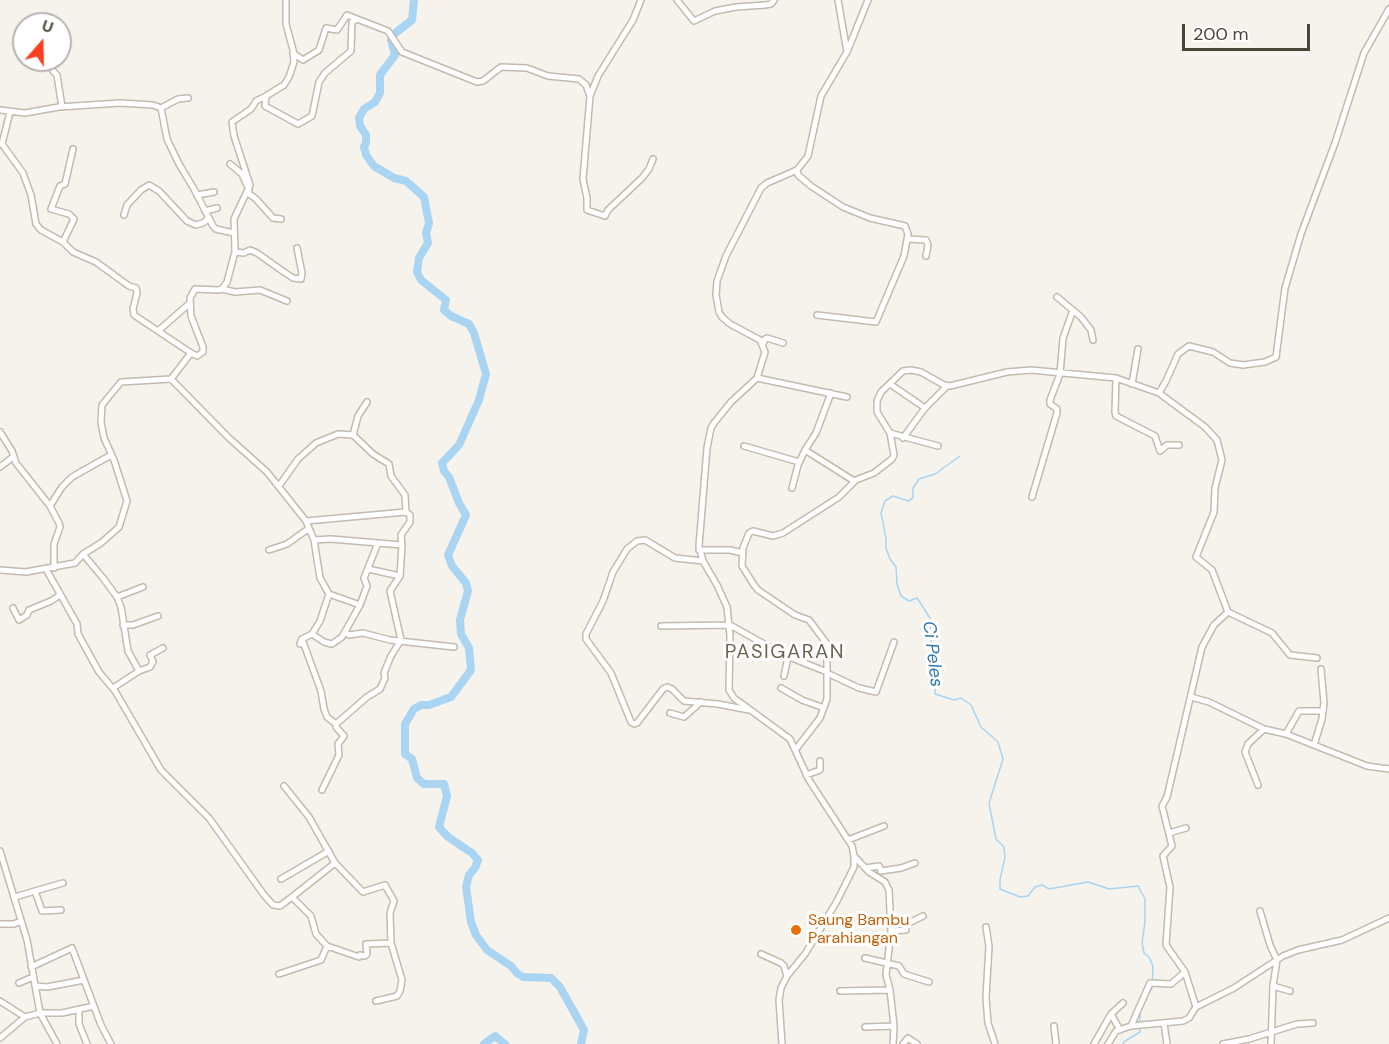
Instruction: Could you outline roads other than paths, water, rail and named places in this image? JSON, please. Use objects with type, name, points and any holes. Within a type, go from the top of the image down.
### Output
[{"type":"street","points":[[222,289],[236,252],[233,224],[236,213],[249,192],[249,181],[231,125],[234,120],[251,109],[256,101],[284,86],[290,77],[294,62],[286,24],[286,0]]},
{"type":"street","points":[[641,0],[633,20],[598,76],[590,96],[583,178],[587,210],[605,216],[608,210],[650,169],[653,159]]},
{"type":"street","points":[[677,0],[694,21],[715,11],[771,4],[774,0]]},
{"type":"street","points":[[838,0],[847,52]]},
{"type":"street","points":[[763,344],[757,337],[729,324],[722,317],[716,303],[717,281],[735,236],[761,188],[797,170],[808,156],[821,96],[847,52],[868,0]]},
{"type":"street","points":[[1159,393],[1178,354],[1189,346],[1200,347],[1230,363],[1243,365],[1265,362],[1277,355],[1286,288],[1300,234],[1335,143],[1364,52],[1389,9]]},
{"type":"street","points":[[293,53],[303,60],[319,50],[326,28],[337,30],[347,15],[388,31],[402,52],[477,82],[483,81],[501,67],[527,68],[548,76],[579,79],[586,85],[590,96]]},
{"type":"street","points":[[266,96],[267,109],[298,124],[310,118],[315,107],[319,82],[332,65],[351,51],[351,22],[357,19]]},
{"type":"street","points":[[54,72],[57,75],[62,107]]},
{"type":"street","points":[[0,110],[26,113],[62,107],[120,103],[153,105],[161,108],[178,99],[188,98]]},
{"type":"street","points":[[161,108],[167,139],[178,164],[209,218],[216,229],[234,234]]},
{"type":"street","points":[[10,112],[2,144],[23,173],[31,195],[36,224],[41,230],[63,242],[73,252],[96,262],[120,281],[136,288],[134,315],[197,356],[203,352],[203,347],[191,316],[190,298],[195,289],[222,289],[235,292],[260,290],[287,301]]},
{"type":"street","points":[[63,242],[74,219],[69,214],[51,209],[60,186],[65,184],[73,149]]},
{"type":"street","points":[[230,164],[242,174],[249,192],[273,218],[281,219]]},
{"type":"street","points":[[797,170],[798,175],[811,186],[843,207],[870,218],[905,226],[908,229],[904,256],[876,322],[817,315]]},
{"type":"street","points":[[124,215],[127,205],[141,190],[149,186],[159,191],[181,217],[192,223],[203,223],[209,218]]},
{"type":"street","points":[[197,195],[214,192]]},
{"type":"street","points":[[205,211],[217,207]]},
{"type":"street","points":[[907,239],[926,240],[928,245],[926,255]]},
{"type":"street","points":[[236,252],[244,253],[250,250],[284,272],[301,279],[297,248]]},
{"type":"street","points":[[1057,297],[1073,310],[1091,330],[1093,340]]},
{"type":"street","points":[[158,331],[190,303]]},
{"type":"street","points":[[1032,497],[1057,413],[1057,409],[1051,405],[1050,400],[1059,374],[1063,338],[1073,310]]},
{"type":"street","points":[[782,1044],[779,994],[788,976],[805,954],[837,901],[854,867],[854,856],[852,846],[819,797],[806,775],[796,749],[785,734],[734,698],[729,690],[730,625],[726,603],[699,550],[704,478],[711,428],[731,402],[758,378],[764,356],[765,339],[783,344]]},
{"type":"street","points":[[1132,384],[1138,349]]},
{"type":"street","points":[[171,379],[191,353]]},
{"type":"street","points":[[903,438],[925,408],[947,386],[1007,372],[1031,370],[1116,378],[1159,393],[1205,427],[1217,440],[1222,460],[1215,488],[1215,507],[1196,557],[1212,570],[1228,612],[1272,633],[1290,655],[1317,658]]},
{"type":"street","points":[[796,749],[820,718],[827,699],[827,644],[809,620],[795,615],[758,590],[743,568],[744,543],[750,531],[773,536],[783,533],[839,497],[855,481],[874,473],[894,457],[890,433],[877,412],[877,401],[881,392],[903,371],[921,372],[947,386]]},
{"type":"street","points":[[758,378],[847,397]]},
{"type":"street","points":[[1116,378],[1116,416],[1155,436],[1160,451],[1167,445],[1179,445]]},
{"type":"street","points":[[0,570],[16,572],[75,563],[118,527],[125,512],[126,494],[104,438],[101,408],[117,384],[128,381],[171,379],[279,486],[306,521],[314,540],[320,578],[329,594],[360,605]]},
{"type":"street","points":[[890,384],[925,408]]},
{"type":"street","points":[[792,488],[800,462],[816,433],[831,393]]},
{"type":"street","points":[[353,435],[358,416],[367,402]]},
{"type":"street","points":[[0,432],[12,451],[13,457],[50,506],[60,527],[54,544],[54,568]]},
{"type":"street","points":[[890,433],[938,446]]},
{"type":"street","points":[[279,486],[298,459],[316,443],[338,434],[353,435],[389,464],[391,476],[405,495],[406,512],[410,515],[410,522],[401,535],[400,576],[390,591],[401,640],[384,673],[385,678],[380,689],[367,697],[336,724]]},
{"type":"street","points":[[744,446],[800,462]]},
{"type":"street","points":[[805,450],[855,481]]},
{"type":"street","points":[[50,506],[62,487],[72,477],[111,455]]},
{"type":"street","points":[[0,466],[13,457]]},
{"type":"street","points":[[306,521],[406,512]]},
{"type":"street","points":[[268,550],[287,544],[308,529]]},
{"type":"street","points":[[314,540],[331,539],[402,546]]},
{"type":"street","points":[[703,561],[675,558],[645,540],[637,541],[627,549],[614,569],[603,601],[585,636],[611,673],[632,723],[637,723],[665,688],[672,689],[682,700],[752,711]]},
{"type":"street","points":[[312,634],[332,644],[345,632],[368,586],[364,578],[378,543]]},
{"type":"street","points":[[699,550],[730,550],[743,553]]},
{"type":"street","points":[[83,554],[117,597],[121,606],[128,651],[139,672]]},
{"type":"street","points":[[46,569],[77,624],[78,634],[99,672],[113,688],[161,770],[209,818],[264,895],[276,906],[280,906],[335,863]]},
{"type":"street","points":[[368,569],[400,576]]},
{"type":"street","points":[[117,597],[142,587]]},
{"type":"street","points":[[13,608],[20,620],[27,615],[29,610],[51,601],[60,594]]},
{"type":"street","points":[[322,790],[332,773],[331,768],[339,754],[338,744],[344,736],[336,724],[327,717],[321,691],[301,641],[312,634],[320,621],[329,594]]},
{"type":"street","points":[[1196,1007],[1185,972],[1166,945],[1170,887],[1163,856],[1173,846],[1163,804],[1167,797],[1205,641],[1214,625],[1228,612]]},
{"type":"street","points":[[123,625],[133,625],[158,616]]},
{"type":"street","points":[[661,626],[730,625],[788,657],[827,672],[859,688],[876,692],[894,642]]},
{"type":"street","points":[[345,632],[454,647]]},
{"type":"street","points":[[113,688],[152,665],[150,655],[164,648]]},
{"type":"street","points":[[784,676],[788,657]]},
{"type":"street","points":[[1314,745],[1322,722],[1321,669]]},
{"type":"street","points":[[781,688],[802,700],[824,708]]},
{"type":"street","points":[[1191,697],[1209,702],[1264,729],[1286,734],[1367,766],[1389,769]]},
{"type":"street","points":[[670,713],[684,717],[701,702]]},
{"type":"street","points":[[1286,734],[1299,711],[1323,711]]},
{"type":"street","points":[[1258,785],[1245,752],[1248,744],[1264,729]]},
{"type":"street","points":[[806,775],[818,771],[820,761]]},
{"type":"street","points":[[284,786],[309,818],[335,863],[363,892],[385,885],[391,893],[394,901],[390,913],[391,943],[402,980],[397,996],[376,1001]]},
{"type":"street","points":[[848,840],[884,826]]},
{"type":"street","points":[[1169,833],[1186,828]]},
{"type":"street","points":[[0,851],[2,867],[15,897],[21,921],[39,1013],[57,1044]]},
{"type":"street","points":[[280,879],[329,851]]},
{"type":"street","points":[[854,856],[865,868],[888,885],[891,928],[886,975],[894,1026],[892,1044]]},
{"type":"street","points":[[865,868],[879,866],[881,871],[915,863]]},
{"type":"street","points":[[15,897],[63,883]]},
{"type":"street","points":[[35,891],[42,911],[61,910]]},
{"type":"street","points":[[292,897],[308,912],[316,934],[327,946],[359,957],[367,954],[366,944],[391,943]]},
{"type":"street","points":[[1260,911],[1277,960],[1273,986],[1271,1044]]},
{"type":"street","points":[[872,921],[891,928],[906,930],[905,925],[923,916]]},
{"type":"street","points":[[1108,1044],[1113,1035],[1120,1030],[1137,1025],[1183,1021],[1189,1018],[1196,1007],[1234,988],[1277,960],[1298,950],[1342,940],[1389,918]]},
{"type":"street","points":[[0,924],[14,924],[21,921]]},
{"type":"street","points":[[986,927],[989,946],[986,998],[988,1023],[995,1044]]},
{"type":"street","points":[[279,974],[320,961],[327,946]]},
{"type":"street","points":[[31,968],[71,947],[101,1026],[111,1044]]},
{"type":"street","points":[[761,954],[781,963],[788,976]]},
{"type":"street","points":[[865,958],[900,967],[905,975],[928,982]]},
{"type":"street","points":[[1137,1025],[1148,985],[1171,984],[1185,972]]},
{"type":"street","points":[[19,983],[33,977]]},
{"type":"street","points":[[35,986],[46,987],[84,980]]},
{"type":"street","points":[[1273,986],[1290,991]]},
{"type":"street","points":[[840,991],[890,990]]},
{"type":"street","points":[[0,1001],[25,1017]]},
{"type":"street","points":[[1094,1044],[1111,1014],[1123,1003]]},
{"type":"street","points":[[0,1038],[25,1017],[39,1013],[62,1013],[94,1006]]},
{"type":"street","points":[[79,1010],[79,1024],[87,1044]]},
{"type":"street","points":[[1111,1014],[1120,1030]]},
{"type":"street","points":[[1164,1023],[1167,1044]]},
{"type":"street","points":[[1223,1044],[1249,1039],[1297,1024],[1313,1023]]},
{"type":"street","points":[[865,1027],[894,1026]]},
{"type":"street","points":[[1054,1026],[1056,1044]]},
{"type":"street","points":[[903,1044],[908,1038],[916,1044]]},
{"type":"waterway","points":[[414,0],[412,20],[394,34],[391,40],[395,55],[380,75],[380,93],[375,102],[364,109],[359,118],[360,126],[366,135],[364,147],[366,155],[374,166],[394,178],[406,181],[424,197],[429,223],[426,233],[428,243],[419,258],[417,272],[421,280],[446,300],[444,310],[451,316],[469,324],[474,333],[486,374],[479,400],[459,445],[442,463],[466,515],[448,555],[452,566],[466,583],[468,591],[460,620],[461,634],[469,648],[471,670],[451,697],[414,709],[405,724],[405,754],[412,759],[417,778],[424,784],[444,784],[447,796],[439,827],[448,837],[472,853],[478,860],[469,875],[466,887],[471,922],[476,935],[487,950],[523,977],[551,978],[560,987],[584,1030],[581,1044]]},
{"type":"waterway","name":"Ci Peles","points":[[960,456],[935,474],[919,479],[913,488],[913,498],[908,501],[893,496],[885,501],[881,513],[886,548],[896,567],[897,584],[901,596],[909,601],[917,598],[930,618],[932,660],[936,667],[935,694],[954,700],[961,698],[971,705],[981,727],[998,742],[1003,759],[989,803],[996,839],[1004,847],[1005,857],[1000,889],[1020,897],[1028,896],[1035,887],[1042,885],[1049,889],[1088,882],[1109,889],[1138,886],[1145,899],[1142,943],[1144,953],[1149,957],[1153,966],[1152,988],[1147,996]]},
{"type":"waterway","name":"Ci Peles","points":[[1123,1044],[1140,1032],[1140,1011]]},
{"type":"waterway","points":[[484,1044],[495,1036],[505,1044]]},
{"type":"place","name":"Saung Bambu Parahiangan","points":[[796,930]]},
{"type":"district","name":"PASIGARAN","points":[[785,653]]}]
